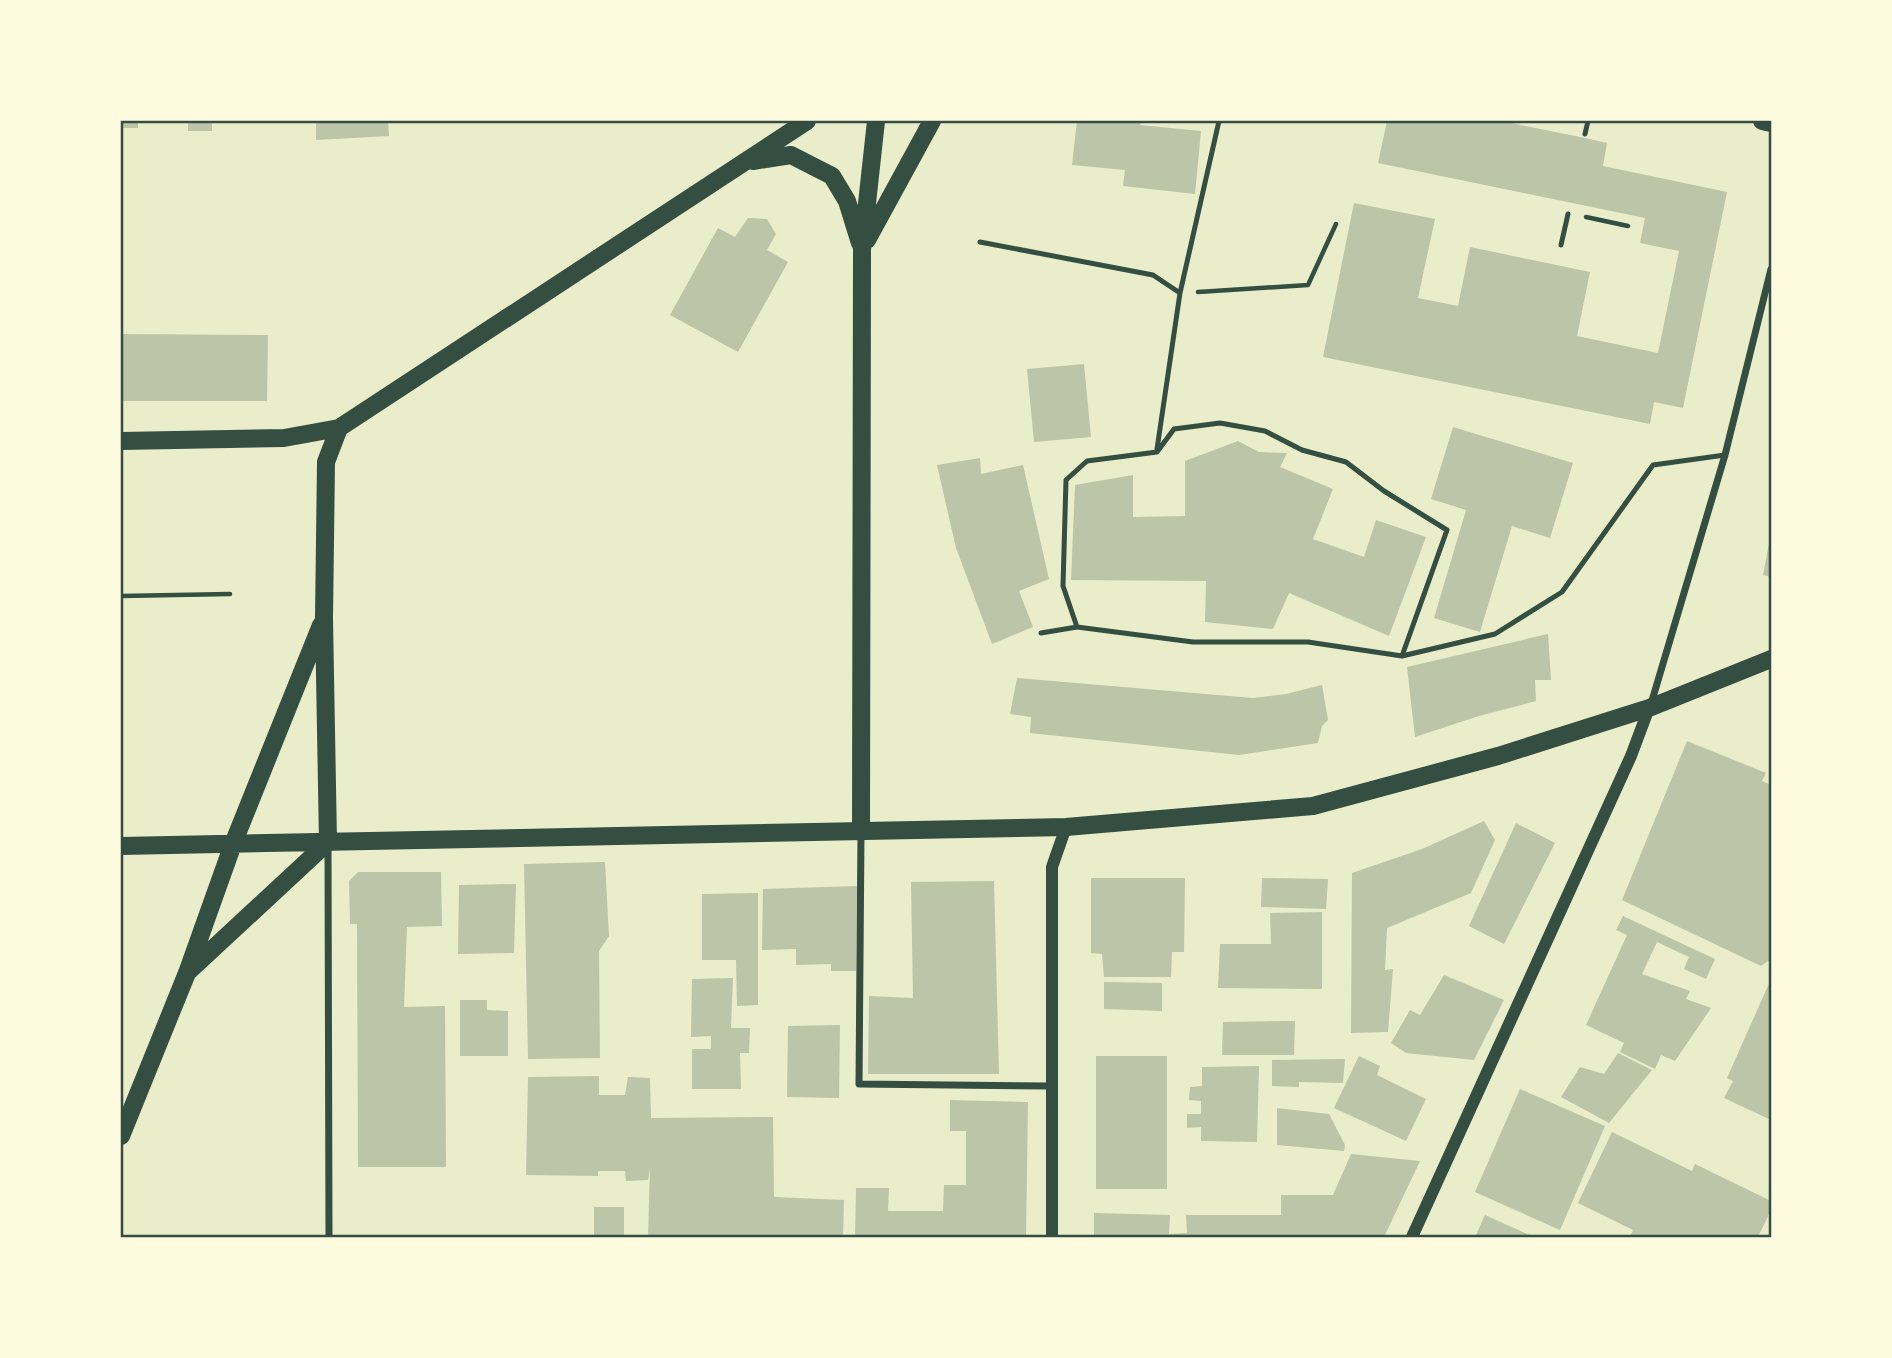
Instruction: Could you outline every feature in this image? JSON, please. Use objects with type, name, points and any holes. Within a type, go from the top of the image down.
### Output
[{"type":"main road","points":[[121,441],[284,438],[340,428],[807,121]]},
{"type":"main road","points":[[861,831],[862,249],[876,121]]},
{"type":"main road","points":[[862,249],[932,121]]},
{"type":"main road","points":[[1762,121],[1771,123]]},
{"type":"main road","points":[[747,161],[790,155],[832,176],[847,201],[862,249]]},
{"type":"main road","points":[[187,973],[328,842],[324,619],[326,461],[340,428]]},
{"type":"main road","points":[[121,1136],[187,973],[233,844],[324,619]]},
{"type":"main road","points":[[121,846],[1066,827],[1313,806],[1498,756],[1649,709],[1771,659]]},
{"type":"street","points":[[1412,1237],[1625,769],[1649,709],[1725,455],[1771,270]]},
{"type":"street","points":[[1052,1237],[1052,867],[1066,827]]},
{"type":"street","points":[[861,831],[859,1084],[1052,1086]]},
{"type":"street","points":[[328,842],[329,1237]]},
{"type":"lane","points":[[1157,452],[1180,293],[1219,121]]},
{"type":"lane","points":[[1585,134],[1588,121]]},
{"type":"lane","points":[[1561,245],[1568,214]]},
{"type":"lane","points":[[981,242],[1153,275],[1180,293]]},
{"type":"lane","points":[[1077,627],[1063,586],[1066,480],[1087,461],[1157,452],[1174,429],[1220,423],[1265,431],[1302,450],[1346,463],[1384,491],[1447,530],[1402,656]]},
{"type":"lane","points":[[1041,633],[1077,627],[1193,642],[1308,642],[1402,656],[1495,634],[1562,592],[1653,465],[1725,455]]},
{"type":"path","points":[[1568,214],[1628,226]]},
{"type":"path","points":[[1180,293],[1308,285],[1336,224]]},
{"type":"path","points":[[121,596],[230,594]]},
{"type":"building","points":[[121,121],[138,121],[138,128],[121,128]]},
{"type":"building","points":[[188,121],[212,121],[212,131],[188,131]]},
{"type":"building","points":[[316,121],[388,121],[389,136],[316,140]]},
{"type":"building","points":[[1077,121],[1141,121],[1140,125],[1201,131],[1195,194],[1123,186],[1125,170],[1072,165]]},
{"type":"building","points":[[1387,121],[1501,121],[1585,138],[1607,143],[1603,166],[1727,192],[1683,408],[1654,402],[1650,424],[1323,357],[1354,203],[1435,219],[1418,298],[1458,306],[1470,247],[1590,272],[1577,336],[1658,353],[1679,251],[1640,243],[1645,218],[1378,163]]},
{"type":"building","points":[[748,218],[767,219],[776,234],[767,250],[788,262],[738,352],[670,315],[718,228],[735,237]]},
{"type":"building","points":[[121,334],[268,335],[267,401],[121,401]]},
{"type":"building","points":[[1084,364],[1091,437],[1034,442],[1027,369]]},
{"type":"building","points":[[1453,427],[1573,463],[1550,538],[1512,526],[1480,632],[1434,618],[1466,510],[1431,499]]},
{"type":"building","points":[[1238,441],[1259,452],[1287,453],[1280,467],[1333,489],[1313,539],[1364,557],[1376,520],[1426,537],[1389,636],[1289,593],[1273,629],[1205,622],[1206,581],[1071,580],[1075,485],[1133,475],[1133,517],[1185,516],[1185,461]]},
{"type":"building","points":[[980,458],[981,474],[1023,465],[1049,579],[1019,591],[1033,627],[992,644],[956,548],[937,465]]},
{"type":"building","points":[[1771,538],[1771,577],[1763,575]]},
{"type":"building","points":[[1548,634],[1551,680],[1535,680],[1536,701],[1415,737],[1407,667]]},
{"type":"building","points":[[1017,678],[1253,698],[1286,694],[1322,685],[1328,720],[1322,726],[1318,743],[1239,755],[1030,733],[1031,717],[1010,714]]},
{"type":"building","points":[[1687,741],[1766,773],[1762,781],[1771,785],[1771,959],[1761,966],[1622,900]]},
{"type":"building","points":[[1484,821],[1495,840],[1471,893],[1387,928],[1385,970],[1393,969],[1388,1032],[1351,1033],[1352,873],[1422,849]]},
{"type":"building","points":[[1516,823],[1555,843],[1504,944],[1469,926]]},
{"type":"building","points":[[605,862],[609,936],[599,951],[600,1058],[528,1059],[524,864]]},
{"type":"building","points":[[358,872],[441,872],[442,926],[407,927],[404,1007],[445,1006],[446,1167],[358,1167],[357,924],[350,924],[349,881]]},
{"type":"building","points":[[1091,878],[1185,878],[1184,952],[1172,952],[1171,977],[1104,977],[1102,954],[1091,953]]},
{"type":"building","points":[[1262,878],[1328,879],[1326,909],[1261,907]]},
{"type":"building","points":[[994,881],[999,1074],[868,1074],[869,996],[913,998],[911,882]]},
{"type":"building","points":[[516,884],[514,953],[458,954],[459,885]]},
{"type":"building","points":[[857,886],[856,971],[831,971],[831,964],[796,965],[796,949],[762,950],[763,889]]},
{"type":"building","points":[[758,893],[758,1005],[737,1006],[736,960],[702,960],[702,894]]},
{"type":"building","points":[[1322,912],[1322,989],[1218,988],[1220,944],[1271,944],[1270,913]]},
{"type":"building","points":[[1623,916],[1715,959],[1706,979],[1684,969],[1689,957],[1657,942],[1642,974],[1690,991],[1686,999],[1711,1008],[1675,1061],[1661,1055],[1655,1069],[1620,1052],[1624,1043],[1586,1025],[1627,935],[1616,930]]},
{"type":"building","points":[[1444,975],[1504,1000],[1474,1060],[1406,1053],[1391,1043],[1410,1010],[1420,1015]]},
{"type":"building","points":[[733,978],[731,1028],[750,1028],[749,1053],[740,1053],[741,1089],[692,1089],[692,1049],[711,1049],[711,1036],[691,1037],[692,979]]},
{"type":"building","points":[[1771,979],[1771,1120],[1724,1098],[1733,1081],[1727,1078]]},
{"type":"building","points":[[1104,982],[1162,983],[1162,1011],[1104,1009]]},
{"type":"building","points":[[460,1000],[487,1000],[487,1010],[508,1011],[508,1056],[460,1056]]},
{"type":"building","points":[[1295,1021],[1294,1055],[1222,1055],[1223,1022]]},
{"type":"building","points":[[840,1025],[839,1098],[787,1097],[788,1026]]},
{"type":"building","points":[[1618,1053],[1652,1070],[1609,1123],[1561,1097],[1580,1067],[1604,1074]]},
{"type":"building","points":[[1096,1056],[1167,1056],[1167,1189],[1096,1189]]},
{"type":"building","points":[[1359,1056],[1380,1066],[1377,1075],[1426,1099],[1406,1141],[1334,1108]]},
{"type":"building","points":[[1345,1059],[1343,1083],[1299,1082],[1299,1087],[1272,1086],[1272,1060]]},
{"type":"building","points":[[1259,1066],[1257,1142],[1201,1141],[1201,1127],[1187,1128],[1187,1114],[1201,1114],[1201,1101],[1189,1100],[1190,1087],[1202,1086],[1202,1067]]},
{"type":"building","points":[[599,1076],[599,1095],[625,1095],[628,1077],[650,1078],[651,1118],[773,1117],[774,1197],[844,1200],[843,1237],[648,1237],[650,1167],[648,1180],[626,1181],[625,1171],[598,1171],[598,1176],[526,1175],[528,1077]]},
{"type":"building","points":[[1520,1089],[1605,1126],[1560,1230],[1475,1192]]},
{"type":"building","points":[[950,1100],[1028,1102],[1026,1237],[855,1237],[856,1188],[889,1188],[888,1211],[943,1211],[944,1185],[966,1185],[966,1131],[950,1131]]},
{"type":"building","points":[[1277,1108],[1329,1114],[1345,1145],[1344,1151],[1277,1145]]},
{"type":"building","points":[[1612,1132],[1692,1171],[1695,1164],[1771,1201],[1771,1210],[1758,1237],[1630,1237],[1633,1230],[1578,1203]]},
{"type":"building","points":[[1351,1154],[1420,1161],[1384,1237],[1094,1237],[1094,1213],[1170,1215],[1169,1234],[1187,1233],[1186,1215],[1281,1215],[1281,1195],[1333,1195]]},
{"type":"building","points":[[594,1207],[624,1207],[624,1237],[594,1237]]},
{"type":"building","points":[[1485,1215],[1534,1237],[1475,1237]]}]
